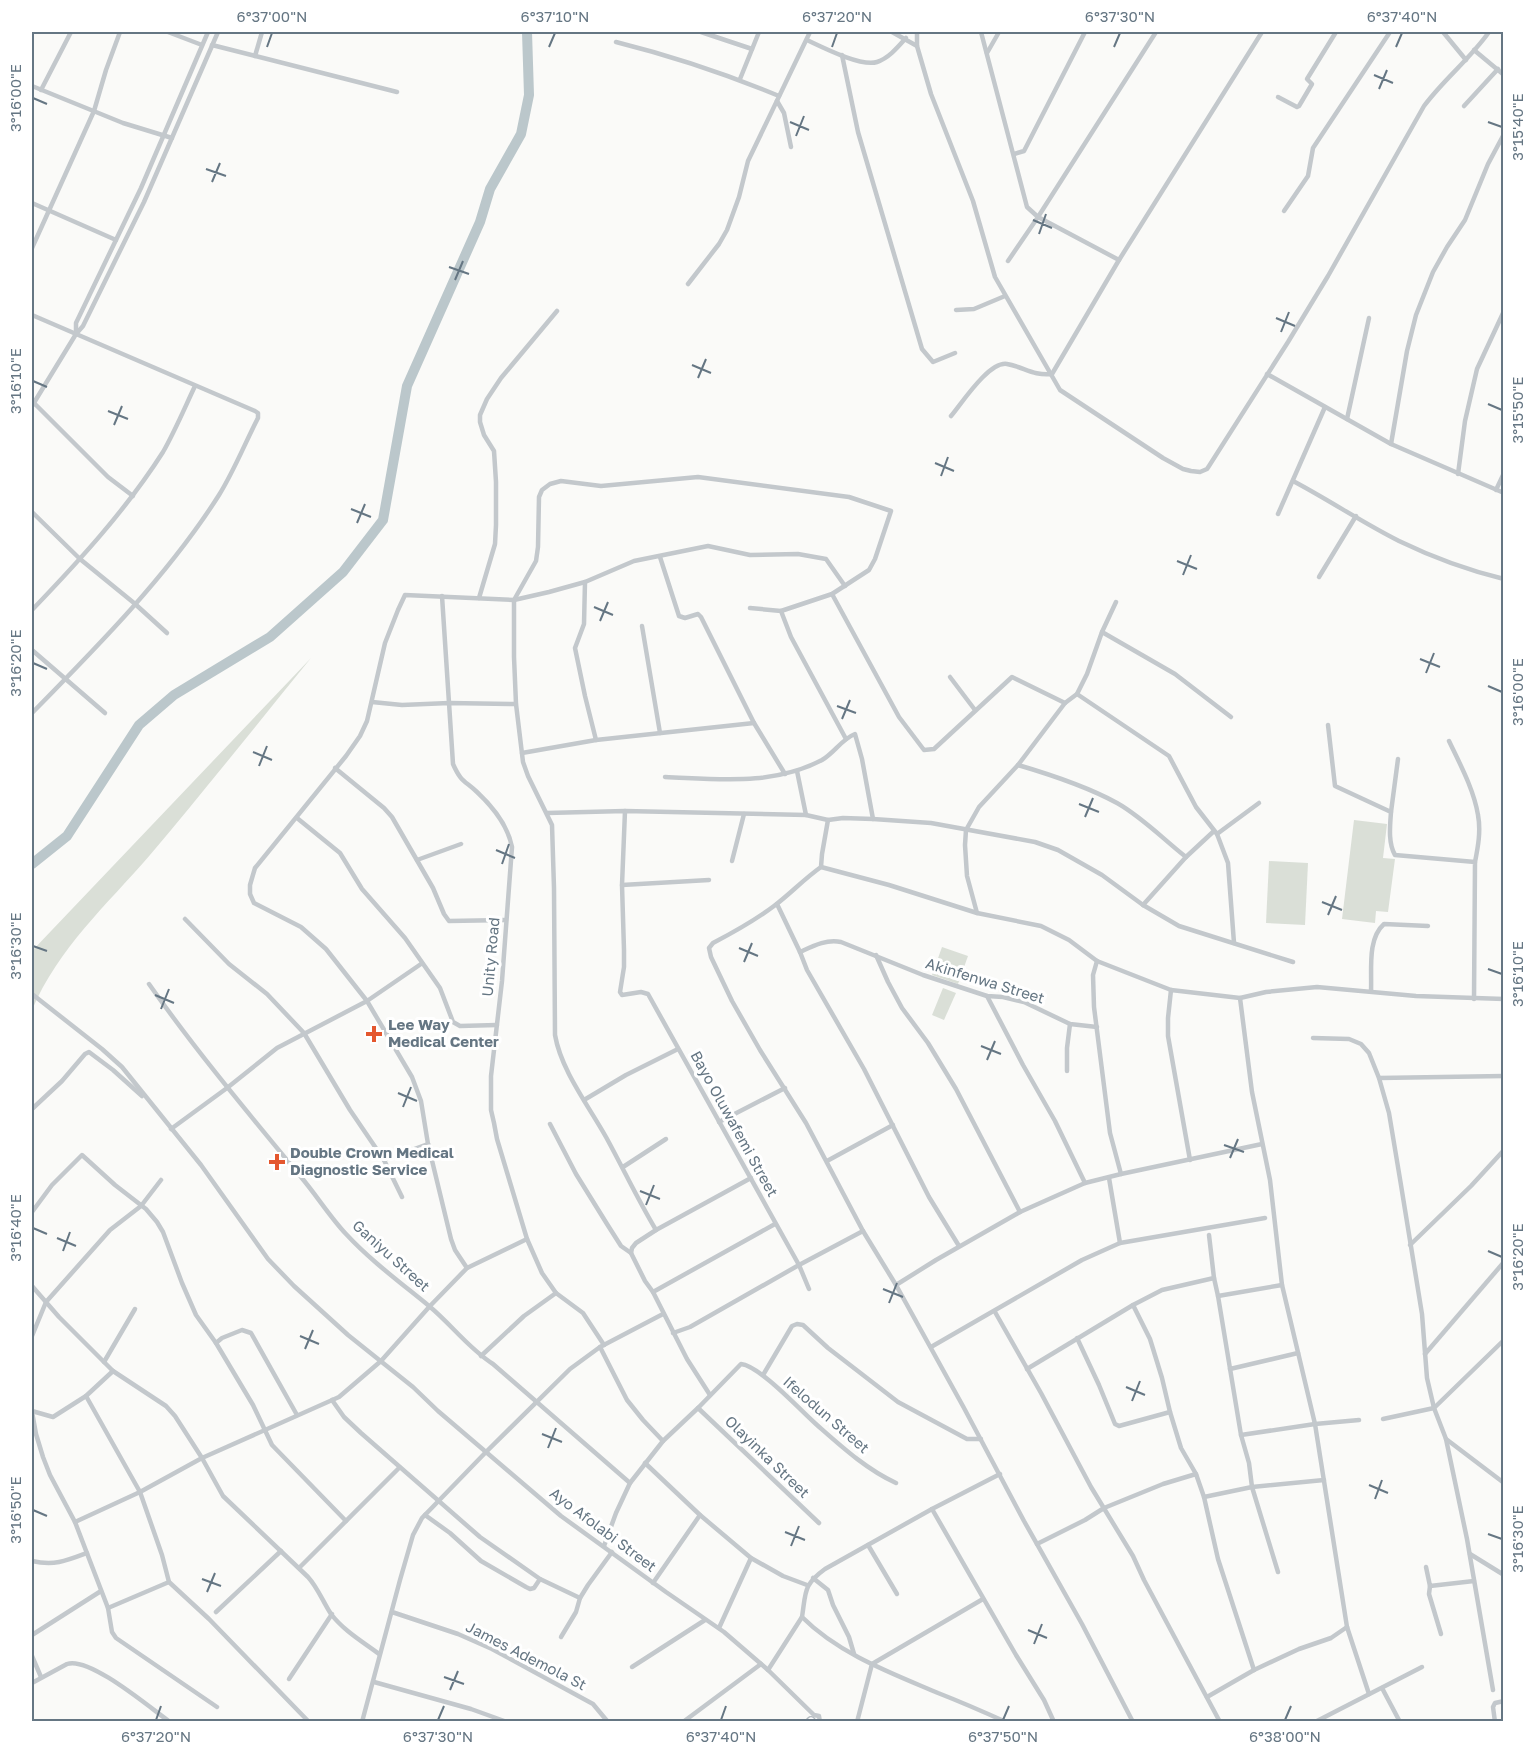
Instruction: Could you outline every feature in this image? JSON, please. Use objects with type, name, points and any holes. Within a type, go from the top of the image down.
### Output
[{"type":"street","points":[[41,90],[71,32]]},
{"type":"street","points":[[32,248],[94,111],[120,32]]},
{"type":"street","points":[[168,32],[202,45]]},
{"type":"street","points":[[76,334],[76,323],[164,136],[208,32]]},
{"type":"street","points":[[132,496],[108,477],[33,404],[83,326],[144,202],[218,32]]},
{"type":"street","points":[[255,56],[262,32]]},
{"type":"street","points":[[701,32],[752,49]]},
{"type":"street","points":[[740,79],[759,32]]},
{"type":"street","points":[[688,284],[727,230],[739,197],[748,161],[810,32]]},
{"type":"street","points":[[892,32],[917,46]]},
{"type":"street","points":[[917,32],[917,46],[931,94],[973,201],[994,277],[1060,390],[1163,458],[1184,469],[1197,472],[1209,466],[1328,276],[1419,113],[1489,32]]},
{"type":"street","points":[[981,32],[1027,207],[1038,217],[1119,260]]},
{"type":"street","points":[[987,53],[999,32]]},
{"type":"street","points":[[1014,154],[1024,151],[1085,32]]},
{"type":"street","points":[[1008,261],[1156,32]]},
{"type":"street","points":[[1052,374],[1119,260],[1262,32]]},
{"type":"street","points":[[1278,97],[1299,106],[1312,84],[1307,79],[1336,32]]},
{"type":"street","points":[[1284,211],[1308,176],[1313,148],[1390,32]]},
{"type":"street","points":[[1443,32],[1466,60]]},
{"type":"street","points":[[807,39],[842,56],[869,64],[890,55],[906,38]]},
{"type":"street","points":[[616,42],[678,58],[740,79],[778,98],[784,113],[790,147]]},
{"type":"street","points":[[212,45],[397,92]]},
{"type":"street","points":[[1474,50],[1503,75]]},
{"type":"street","points":[[842,56],[858,132],[922,349],[933,362],[955,353]]},
{"type":"street","points":[[1464,106],[1498,69]]},
{"type":"street","points":[[32,86],[94,111],[172,138]]},
{"type":"street","points":[[1391,444],[1407,351],[1416,315],[1433,272],[1465,220],[1503,134]]},
{"type":"street","points":[[32,203],[116,240]]},
{"type":"street","points":[[956,310],[974,309],[1005,296]]},
{"type":"street","points":[[479,598],[495,544],[496,525],[494,451],[484,435],[480,415],[487,399],[501,378],[557,311]]},
{"type":"street","points":[[1458,474],[1465,421],[1477,369],[1503,311]]},
{"type":"street","points":[[32,315],[258,413],[219,494],[171,561],[32,713]]},
{"type":"street","points":[[1347,419],[1370,318]]},
{"type":"street","points":[[951,416],[974,386],[998,365],[1006,363],[1040,376],[1052,374]]},
{"type":"street","points":[[1267,374],[1391,444],[1503,494]]},
{"type":"street","points":[[32,610],[80,559],[132,496],[164,449],[195,386]]},
{"type":"street","points":[[1278,514],[1324,407]]},
{"type":"street","points":[[1496,490],[1503,473]]},
{"type":"street","points":[[656,1230],[560,1057],[555,1035],[552,825],[528,776],[522,753],[516,704],[514,657],[514,600],[536,561],[539,497],[542,490],[550,484],[561,481],[601,486],[698,477],[849,497],[891,511],[869,570],[832,594],[781,611],[750,608]]},
{"type":"street","points":[[1293,481],[1397,540],[1452,564],[1503,579]]},
{"type":"street","points":[[32,512],[80,559],[167,633]]},
{"type":"street","points":[[1319,577],[1356,516]]},
{"type":"street","points":[[467,1268],[451,1239],[428,1143],[421,1101],[396,1048],[367,1001],[326,949],[301,927],[254,903],[250,894],[255,868],[360,736],[367,721],[385,643],[405,595],[514,600],[585,582],[634,561],[708,546],[750,555],[798,555],[826,559],[845,586]]},
{"type":"street","points":[[660,557],[679,616],[685,618],[698,614],[701,617],[754,723],[785,774]]},
{"type":"street","points":[[585,582],[584,624],[575,648],[596,740]]},
{"type":"street","points":[[832,594],[899,717],[924,750],[934,749],[1012,677],[1065,703]]},
{"type":"street","name":"Unity Road","points":[[442,596],[453,764],[460,778],[475,789],[493,808],[510,838],[512,847],[491,1076],[491,1110],[497,1139],[528,1239],[542,1273],[556,1293],[583,1313],[602,1346],[627,1400],[663,1441]]},
{"type":"street","points":[[977,913],[967,876],[966,830],[979,807],[1018,765],[1065,703],[1077,693],[1116,602]]},
{"type":"street","points":[[781,611],[791,637],[846,739]]},
{"type":"street","points":[[642,626],[660,733]]},
{"type":"street","points":[[1102,632],[1175,674],[1231,717]]},
{"type":"street","points":[[32,650],[105,713]]},
{"type":"street","points":[[950,677],[975,710]]},
{"type":"street","points":[[1077,693],[1169,756],[1196,807],[1216,833],[1228,863],[1233,942]]},
{"type":"street","points":[[372,702],[402,705],[516,704]]},
{"type":"street","points":[[522,753],[596,740],[754,723]]},
{"type":"street","points":[[1328,725],[1335,786],[1391,812]]},
{"type":"street","points":[[665,777],[750,780],[785,774],[823,759],[853,734],[862,759],[873,819]]},
{"type":"street","points":[[1449,741],[1472,793],[1478,815],[1480,836],[1475,862],[1474,999]]},
{"type":"street","points":[[1398,759],[1390,832],[1392,850],[1395,855],[1475,862]]},
{"type":"street","points":[[1018,765],[1070,781],[1117,803],[1186,857]]},
{"type":"street","points":[[335,768],[392,817],[433,888],[449,921],[506,920]]},
{"type":"street","points":[[797,771],[806,815]]},
{"type":"street","points":[[1143,905],[1186,857],[1259,804]]},
{"type":"street","points":[[547,813],[625,811],[806,815],[828,820],[843,818],[931,823],[1035,842],[1058,849],[1179,926],[1293,962]]},
{"type":"street","points":[[625,811],[622,885],[709,880]]},
{"type":"street","points":[[732,861],[744,814]]},
{"type":"street","points":[[297,818],[339,853],[362,889],[405,938],[440,988],[453,1022],[456,1024],[497,1024]]},
{"type":"street","points":[[821,867],[828,820]]},
{"type":"street","points":[[417,860],[461,844]]},
{"type":"street","points":[[1133,1722],[931,1347],[863,1232],[827,1161],[732,1000],[711,957],[709,948],[712,943],[752,922],[777,904],[801,881],[821,867],[889,885],[977,913],[1041,926],[1069,940],[1097,961],[1171,990],[1240,998],[1266,992],[1317,987],[1416,996],[1503,999]]},
{"type":"street","name":"Bayo Oluwafemi Street","points":[[622,885],[624,950],[624,967],[620,987],[622,995],[641,992],[648,994],[799,1265],[809,1289]]},
{"type":"street","points":[[777,904],[807,970],[868,1077],[929,1197],[959,1246]]},
{"type":"street","points":[[185,919],[230,964],[267,994],[304,1033],[350,1110],[384,1160],[402,1197]]},
{"type":"street","points":[[1371,991],[1372,950],[1380,927],[1384,924],[1428,926]]},
{"type":"street","name":"Akinfenwa Street","points":[[800,952],[834,940],[923,975],[987,996],[1024,1002],[1070,1023],[1097,1027]]},
{"type":"street","points":[[876,955],[902,1008],[928,1042],[956,1089],[1020,1212]]},
{"type":"street","points":[[1097,961],[1093,987],[1097,1027],[1110,1133],[1121,1174]]},
{"type":"street","points":[[171,1129],[277,1048],[367,1001],[422,964]]},
{"type":"street","name":"Ganiyu Street","points":[[149,984],[227,1088],[346,1234],[396,1281],[430,1306],[481,1356],[630,1483]]},
{"type":"street","points":[[1171,990],[1168,1036],[1190,1160]]},
{"type":"street","points":[[32,994],[122,1067],[152,1106]]},
{"type":"street","points":[[987,996],[1023,1065],[1056,1121],[1085,1183]]},
{"type":"street","points":[[1240,998],[1252,1092],[1270,1180],[1282,1285],[1315,1424],[1347,1627],[1369,1694]]},
{"type":"street","points":[[1067,1071],[1070,1023]]},
{"type":"street","points":[[1313,1038],[1348,1039],[1361,1044],[1369,1053],[1389,1113],[1422,1314],[1427,1378],[1434,1408],[1446,1439],[1470,1554],[1492,1690]]},
{"type":"street","points":[[584,1100],[626,1075],[678,1049]]},
{"type":"street","points":[[32,1109],[62,1081],[85,1053],[89,1052],[113,1070],[152,1106]]},
{"type":"street","points":[[1379,1078],[1503,1076]]},
{"type":"street","points":[[719,1122],[785,1088]]},
{"type":"street","name":"Ayo Afolabi Street","points":[[152,1106],[201,1165],[268,1259],[294,1286],[348,1335],[561,1516],[719,1628],[768,1670],[812,1720],[819,1716],[822,1721]]},
{"type":"street","points":[[549,1124],[607,1224],[621,1246],[631,1253],[687,1359],[710,1395],[663,1441],[630,1483],[604,1546]]},
{"type":"street","points":[[827,1161],[893,1125]]},
{"type":"street","points":[[623,1167],[666,1139]]},
{"type":"street","points":[[384,1160],[428,1143]]},
{"type":"street","points":[[896,1285],[1020,1212],[1085,1183],[1262,1144]]},
{"type":"street","points":[[1410,1245],[1471,1186],[1503,1150]]},
{"type":"street","points":[[32,1212],[52,1185],[82,1155],[151,1214],[163,1232],[196,1315],[216,1343],[266,1430],[272,1445],[346,1521]]},
{"type":"street","points":[[631,1253],[636,1243],[656,1230],[751,1178]]},
{"type":"street","points":[[1109,1178],[1120,1243]]},
{"type":"street","points":[[32,1336],[46,1302],[104,1237],[141,1206],[161,1180]]},
{"type":"street","points":[[931,1347],[1082,1260],[1120,1243],[1265,1218]]},
{"type":"street","points":[[653,1292],[775,1224]]},
{"type":"street","points":[[673,1333],[690,1327],[799,1265],[863,1232]]},
{"type":"street","points":[[1209,1235],[1214,1278],[1241,1435],[1249,1463],[1252,1487],[1278,1572]]},
{"type":"street","points":[[75,1522],[140,1492],[202,1458],[339,1397],[381,1361],[467,1268],[528,1239]]},
{"type":"street","points":[[1425,1354],[1503,1262]]},
{"type":"street","points":[[1027,1369],[1162,1290],[1214,1278]]},
{"type":"street","points":[[1218,1296],[1282,1285]]},
{"type":"street","points":[[32,1286],[113,1371],[166,1406],[176,1416],[223,1496],[314,1583],[332,1614],[349,1633],[379,1654]]},
{"type":"street","points":[[481,1356],[524,1316],[556,1293]]},
{"type":"street","points":[[1133,1305],[1150,1339],[1181,1448],[1196,1474],[1204,1497],[1218,1559],[1254,1670]]},
{"type":"street","points":[[104,1362],[135,1309]]},
{"type":"street","points":[[995,1312],[1133,1556],[1220,1722]]},
{"type":"street","points":[[362,1722],[413,1535],[425,1515],[570,1370],[602,1346],[663,1314]]},
{"type":"street","points":[[763,1375],[792,1326],[803,1325],[828,1348],[898,1402],[967,1438],[981,1439]]},
{"type":"street","points":[[216,1343],[242,1330],[251,1333],[297,1415]]},
{"type":"street","points":[[1077,1338],[1100,1385],[1115,1424],[1119,1426],[1170,1412]]},
{"type":"street","points":[[1383,1419],[1434,1408],[1503,1340]]},
{"type":"street","points":[[1230,1369],[1298,1353]]},
{"type":"street","name":"Ifelodun Street","points":[[710,1395],[741,1364],[745,1364],[763,1375],[865,1466],[896,1483]]},
{"type":"street","points":[[113,1371],[86,1396],[53,1417],[32,1411],[36,1434],[50,1475],[75,1522],[87,1553],[108,1608],[112,1632],[116,1638],[217,1707]]},
{"type":"street","points":[[86,1396],[140,1492],[169,1582],[209,1619],[309,1722]]},
{"type":"street","points":[[332,1400],[344,1417],[361,1433],[480,1537],[540,1579],[580,1599]]},
{"type":"street","name":"Olayinka Street","points":[[698,1408],[819,1523]]},
{"type":"street","points":[[1241,1435],[1359,1420]]},
{"type":"street","points":[[1446,1439],[1503,1483]]},
{"type":"street","points":[[645,1463],[700,1515],[751,1558],[783,1576],[807,1585]]},
{"type":"street","points":[[299,1568],[399,1468]]},
{"type":"street","points":[[768,1670],[802,1617],[807,1585],[813,1578],[932,1509],[1000,1474]]},
{"type":"street","points":[[1037,1544],[1104,1508],[1163,1484],[1196,1474]]},
{"type":"street","points":[[1204,1497],[1252,1487],[1324,1480]]},
{"type":"street","points":[[932,1509],[1044,1700],[1054,1722]]},
{"type":"street","points":[[425,1515],[482,1561],[526,1587],[534,1588],[540,1579]]},
{"type":"street","points":[[653,1583],[700,1515]]},
{"type":"street","points":[[868,1545],[897,1594]]},
{"type":"street","points":[[216,1612],[281,1551]]},
{"type":"street","points":[[561,1637],[588,1585],[612,1552]]},
{"type":"street","points":[[32,1561],[45,1564],[54,1563],[87,1553]]},
{"type":"street","points":[[1470,1554],[1503,1575]]},
{"type":"street","points":[[719,1628],[751,1558]]},
{"type":"street","points":[[1425,1568],[1430,1586],[1429,1594],[1441,1634]]},
{"type":"street","points":[[813,1578],[828,1590],[854,1654]]},
{"type":"street","points":[[1430,1586],[1474,1581]]},
{"type":"street","points":[[108,1608],[169,1582]]},
{"type":"street","points":[[32,1635],[100,1591]]},
{"type":"street","points":[[857,1722],[872,1664],[983,1599]]},
{"type":"street","name":"James Ademola St","points":[[392,1612],[458,1634],[492,1649],[593,1704],[608,1722]]},
{"type":"street","points":[[289,1679],[332,1614]]},
{"type":"street","points":[[802,1617],[854,1654],[890,1674],[1006,1722]]},
{"type":"street","points":[[632,1667],[705,1620]]},
{"type":"street","points":[[1208,1697],[1254,1670],[1299,1649],[1331,1638],[1347,1627]]},
{"type":"street","points":[[32,1656],[41,1677]]},
{"type":"street","points":[[32,1683],[73,1662],[84,1664],[98,1671],[170,1722]]},
{"type":"street","points":[[683,1722],[761,1664]]},
{"type":"street","points":[[1316,1722],[1422,1666]]},
{"type":"street","points":[[374,1682],[471,1709],[507,1722]]},
{"type":"street","points":[[1382,1688],[1400,1722]]},
{"type":"street","points":[[1495,1722],[1493,1707],[1495,1703],[1503,1701]]},
{"type":"shaded area","points":[[311,658],[171,831],[85,928],[56,966],[32,1010],[32,951]]},
{"type":"shaded area","points":[[1354,820],[1387,824],[1383,858],[1395,859],[1388,912],[1376,911],[1375,923],[1342,919]]},
{"type":"shaded area","points":[[1269,861],[1308,863],[1305,925],[1266,923]]},
{"type":"shaded area","points":[[942,947],[968,956],[958,984],[932,975]]},
{"type":"shaded area","points":[[943,988],[956,993],[944,1020],[932,1015]]},
{"type":"waterway","points":[[32,864],[67,836],[139,725],[174,695],[270,637],[343,572],[383,520],[407,386],[480,222],[490,189],[521,134],[529,95],[527,32]]},
{"type":"place","name":"Lee Way Medical Center","points":[[374,1034]]},
{"type":"place","name":"Double Crown Medical Diagnostic Service","points":[[277,1162]]}]
